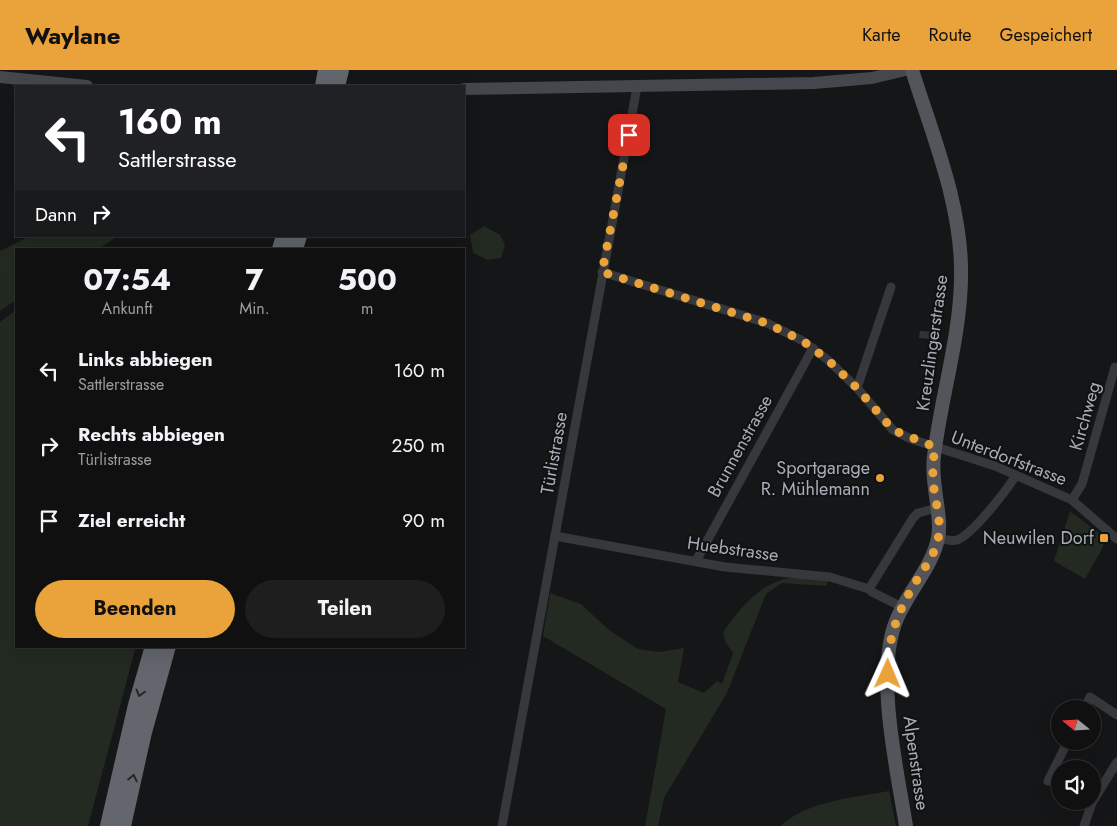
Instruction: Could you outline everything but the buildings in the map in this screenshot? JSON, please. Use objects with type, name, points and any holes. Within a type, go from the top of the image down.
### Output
[{"type":"highway","points":[[323,85],[326,70]]},
{"type":"highway","points":[[337,85],[341,70]]},
{"type":"highway","points":[[108,826],[134,714],[152,648]]},
{"type":"highway","points":[[123,826],[146,725],[167,648]]},
{"type":"main road","name":"Kreuzlingerstrasse","points":[[912,70],[952,202],[961,258],[959,309],[935,447]]},
{"type":"main road","name":"Alpenstrasse","points":[[906,826],[892,728],[888,657],[892,632],[902,607],[931,557],[938,538],[932,474],[935,447]]},
{"type":"street","points":[[465,89],[814,83],[872,78],[905,70]]},
{"type":"street","points":[[0,77],[77,85]]},
{"type":"street","name":"Türlistrasse","points":[[502,826],[637,86]]},
{"type":"street","name":"Unterdorfstrasse","points":[[602,272],[766,323],[813,348],[857,388],[893,430],[935,447],[995,466],[1015,477],[1072,500],[1117,539]]},
{"type":"street","points":[[857,388],[891,286]]},
{"type":"street","name":"Brunnenstrasse","points":[[696,561],[813,348]]},
{"type":"street","name":"Kirchweg","points":[[1072,500],[1082,484],[1115,366]]},
{"type":"street","points":[[938,538],[952,541],[962,537],[1002,496],[1015,477]]},
{"type":"street","points":[[869,588],[913,518],[918,513],[936,508]]},
{"type":"street","name":"Huebstrasse","points":[[555,536],[741,569],[830,577],[869,588],[872,592],[902,607]]},
{"type":"street","points":[[1101,704],[1117,715]]},
{"type":"street","points":[[1048,781],[1064,750]]},
{"type":"street","points":[[1084,826],[1092,803],[1117,762]]},
{"type":"shaded area","points":[[484,226],[500,235],[505,245],[501,258],[488,260],[473,253],[470,235]]},
{"type":"shaded area","points":[[28,237],[116,237],[100,248],[15,248],[15,301],[0,311],[0,251]]},
{"type":"shaded area","points":[[15,311],[15,648],[135,648],[88,826],[0,826],[0,322]]},
{"type":"shaded area","points":[[920,331],[934,332],[934,339],[919,338]]},
{"type":"shaded area","points":[[1070,511],[1105,538],[1103,547],[1085,579],[1054,561]]},
{"type":"shaded area","points":[[801,576],[828,581],[826,586],[782,583],[766,594],[727,693],[664,798],[658,826],[645,826],[666,709],[543,636],[550,593],[581,604],[609,630],[638,649],[659,652],[684,648],[678,682],[704,693],[717,681],[722,684],[733,653],[725,641],[723,632],[739,611],[756,594],[775,582]]},
{"type":"shaded area","points":[[889,791],[896,826],[780,826],[792,817],[818,805]]},
{"type":"place","name":"Sportgarage R. Mühlemann","points":[[880,478]]},
{"type":"place","name":"Neuwilen Dorf","points":[[1104,538]]},
{"type":"route","points":[[629,135],[602,272],[766,323],[790,334],[813,348],[840,370],[893,430],[935,447],[932,474],[939,526],[938,538],[931,557],[910,590],[896,621],[889,645],[888,674]]}]
